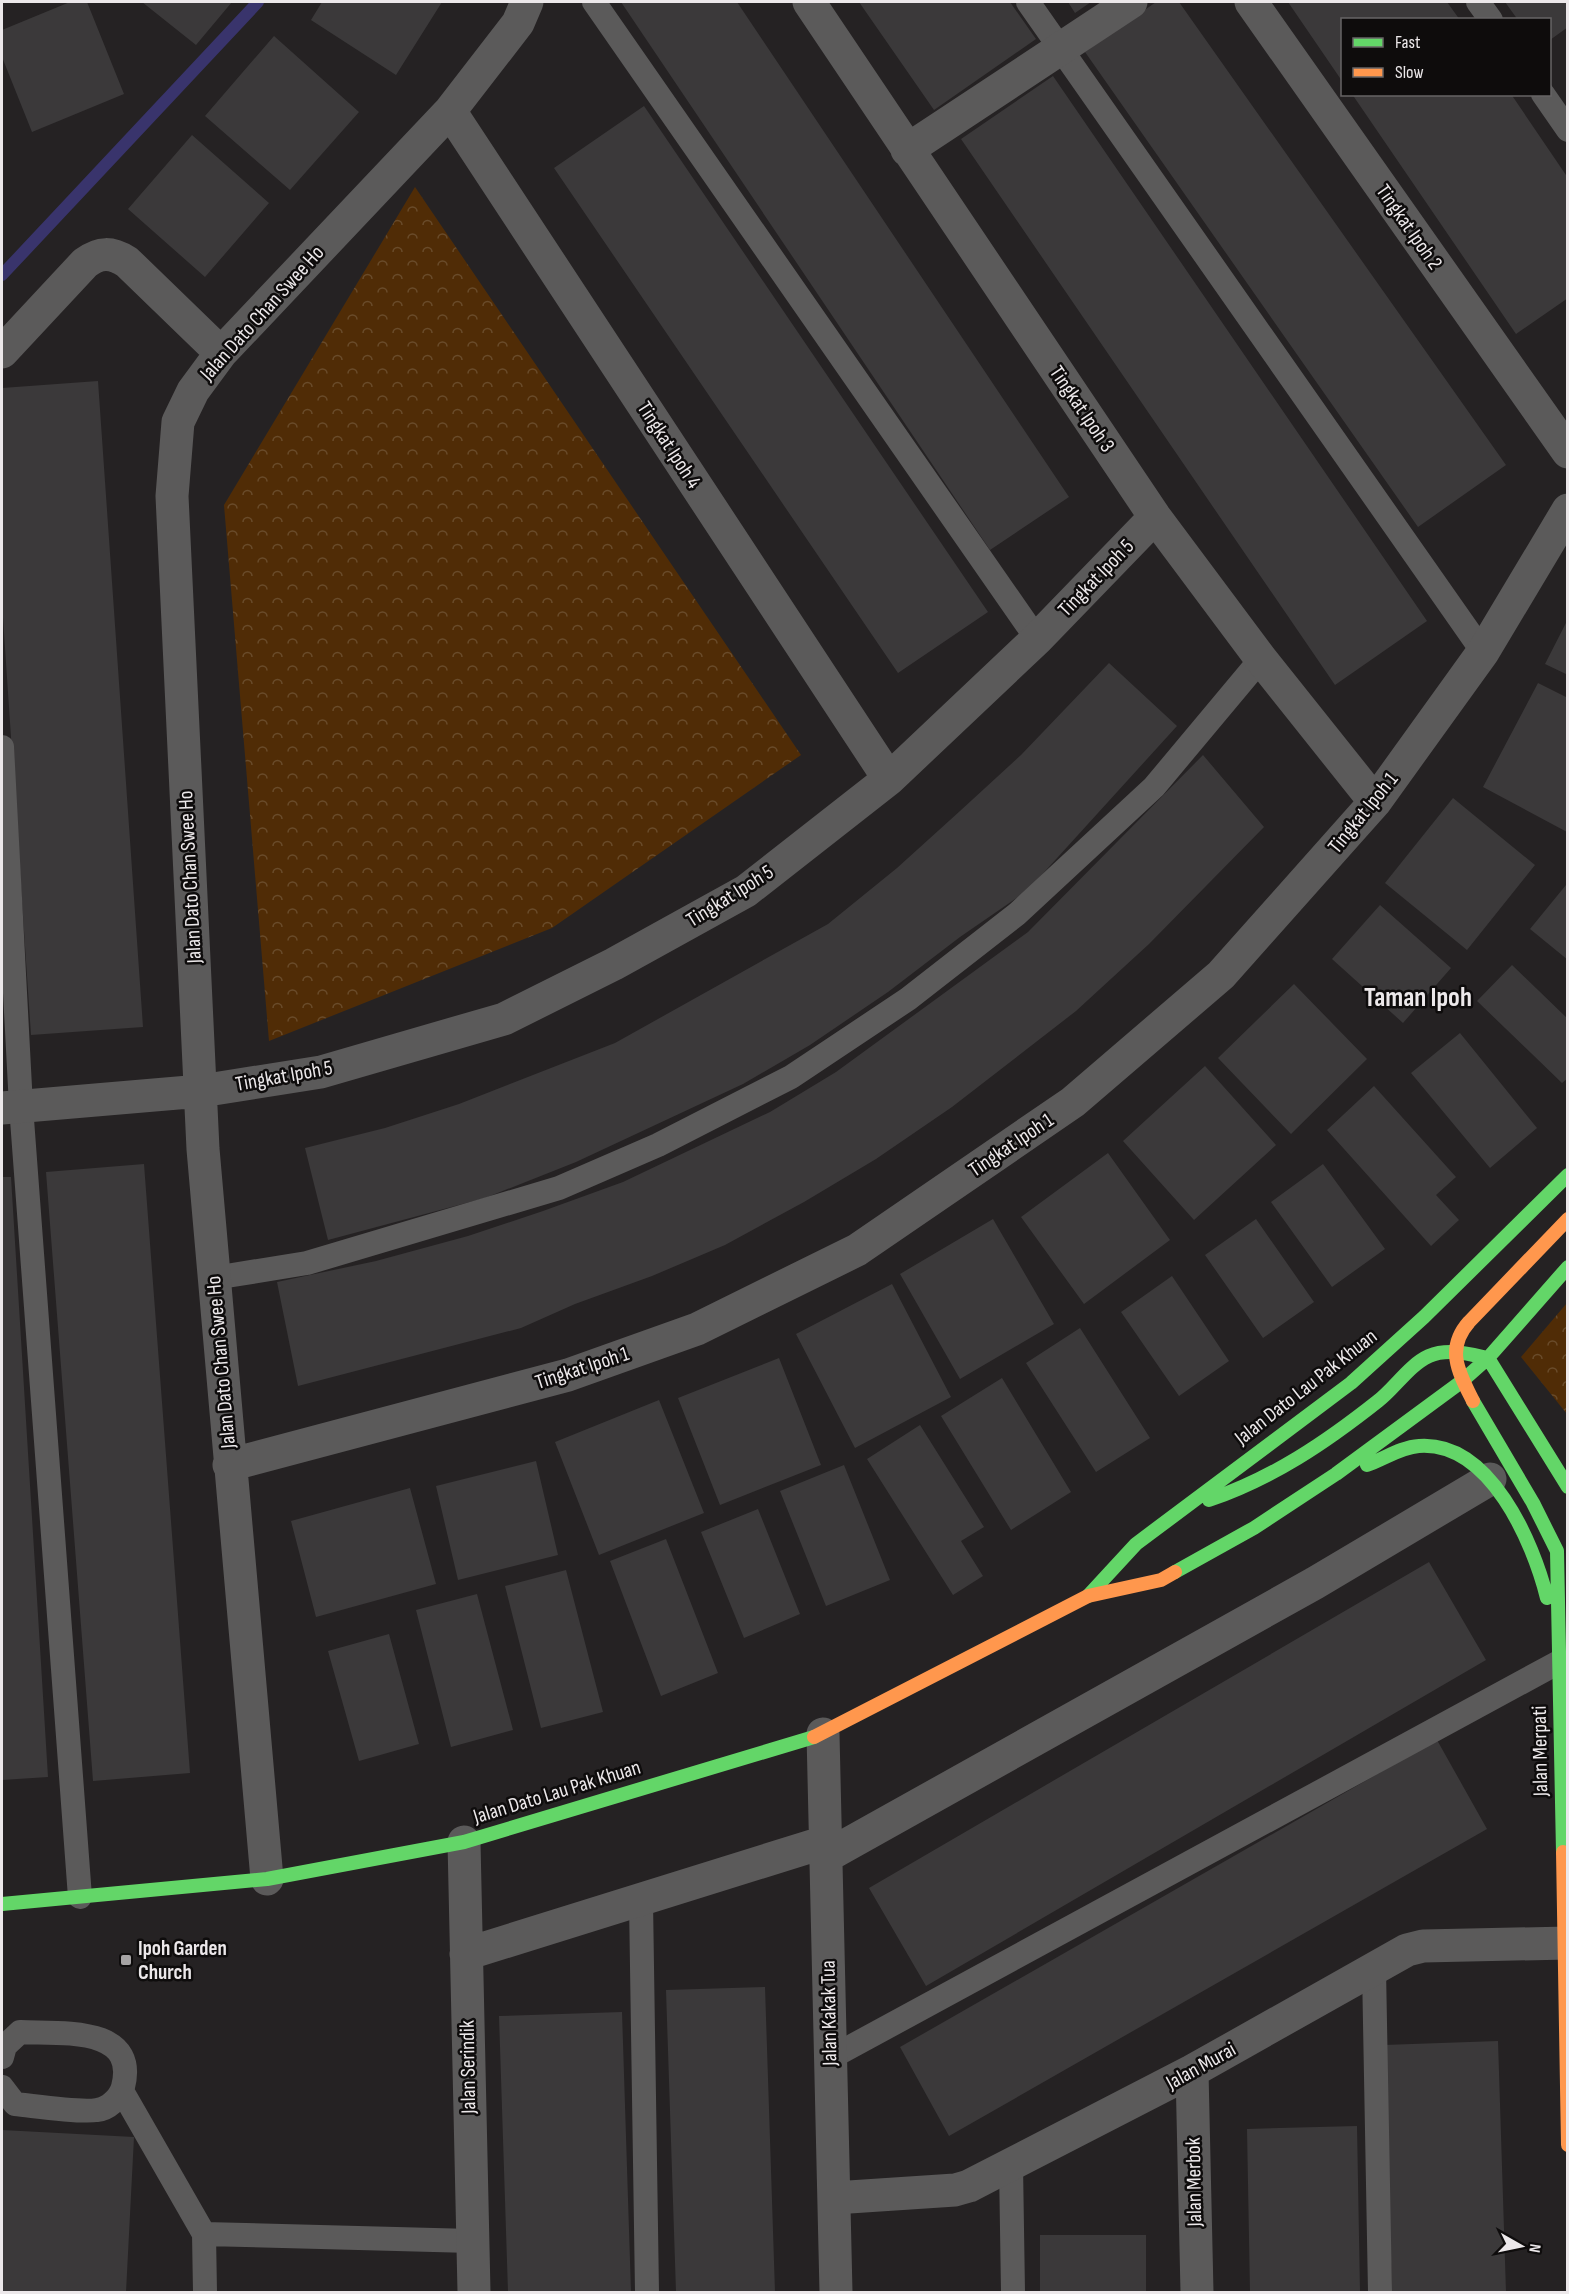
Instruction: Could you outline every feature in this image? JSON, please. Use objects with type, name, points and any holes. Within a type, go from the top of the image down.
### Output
[{"type":"main road","name":"Jalan Dato Lau Pak Khuan","points":[[1088,1596],[1137,1544],[1352,1383],[1424,1317],[1568,1175]]},
{"type":"main road","points":[[1454,1352],[1456,1341],[1468,1322],[1541,1251],[1568,1219]]},
{"type":"main road","name":"Jalan Dato Lau Pak Khuan","points":[[2,1904],[267,1879],[464,1842],[823,1734],[1088,1596],[1161,1580],[1254,1528],[1336,1474],[1461,1382],[1488,1358],[1568,1267]]},
{"type":"main road","points":[[1183,1508],[1245,1489],[1297,1463],[1387,1395],[1424,1358],[1442,1352],[1488,1358],[1568,1487]]},
{"type":"main road","name":"Jalan Merpati","points":[[1454,1352],[1461,1382],[1554,1539],[1557,1551],[1559,1653],[1564,1709],[1568,2145]]},
{"type":"main road","points":[[1336,1474],[1375,1463],[1420,1445],[1443,1448],[1461,1457],[1490,1479],[1499,1490],[1539,1567],[1559,1653]]},
{"type":"street","name":"Jalan Dato Chan Swee Ho","points":[[267,1879],[229,1465],[201,1091],[172,496],[178,422],[193,391],[221,353],[450,111],[518,24],[527,2]]},
{"type":"street","name":"Tingkat Ipoh 3","points":[[809,2],[1155,518],[1261,659],[1375,802]]},
{"type":"street","points":[[907,150],[1131,2]]},
{"type":"street","name":"Tingkat Ipoh 2","points":[[1251,2],[1568,452]]},
{"type":"street","name":"Tingkat Ipoh 4","points":[[450,111],[888,779]]},
{"type":"street","points":[[2,352],[85,263],[94,256],[106,254],[117,255],[127,262],[221,353]]},
{"type":"street","name":"Tingkat Ipoh 1","points":[[229,1465],[568,1375],[697,1329],[857,1250],[1073,1102],[1221,975],[1375,802],[1483,652],[1568,510]]},
{"type":"street","name":"Tingkat Ipoh 5","points":[[11,1107],[201,1091],[321,1072],[504,1019],[614,964],[746,891],[888,779],[1037,639],[1155,518]]},
{"type":"street","points":[[466,1954],[641,1900],[825,1849],[1314,1583],[1490,1479]]},
{"type":"street","name":"Jalan Kakak Tua","points":[[823,1734],[836,2292]]},
{"type":"street","name":"Jalan Serindik","points":[[464,1842],[474,2292]]},
{"type":"street","name":"Jalan Murai","points":[[834,2198],[955,2190],[1011,2165],[1192,2072],[1415,1947],[1566,1943]]},
{"type":"street","name":"Jalan Merbok","points":[[1192,2072],[1197,2292]]},
{"type":"lane","points":[[594,2],[1037,639]]},
{"type":"lane","points":[[1028,2],[1483,652]]},
{"type":"lane","points":[[1479,2],[1490,18]]},
{"type":"lane","points":[[1544,96],[1568,130]]},
{"type":"lane","points":[[214,1278],[307,1263],[559,1188],[658,1144],[791,1077],[908,999],[1017,914],[1154,787],[1261,659]]},
{"type":"lane","points":[[2,747],[11,1107],[80,1897]]},
{"type":"lane","points":[[830,2058],[1559,1653]]},
{"type":"lane","points":[[641,1900],[647,2292]]},
{"type":"lane","points":[[1374,1969],[1380,2292]]},
{"type":"lane","points":[[2,2057],[5,2046],[20,2032],[97,2037],[116,2046],[127,2070],[122,2091],[111,2104],[97,2110],[15,2104],[2,2087]]},
{"type":"lane","points":[[122,2091],[204,2234],[205,2292]]},
{"type":"lane","points":[[1011,2165],[1013,2292]]},
{"type":"lane","points":[[204,2234],[472,2241]]},
{"type":"green space","points":[[415,187],[801,755],[552,928],[269,1041],[224,505]]},
{"type":"green space","points":[[1567,1303],[1567,1414],[1521,1357]]},
{"type":"building","points":[[70,2],[87,2],[124,94],[32,132],[2,57],[2,30]]},
{"type":"building","points":[[142,2],[232,2],[196,45]]},
{"type":"building","points":[[322,2],[442,2],[396,75],[311,20]]},
{"type":"building","points":[[621,2],[737,2],[1069,497],[990,550]]},
{"type":"building","points":[[859,2],[1010,2],[1036,39],[934,110]]},
{"type":"building","points":[[1068,2],[1091,2],[1075,13]]},
{"type":"building","points":[[1156,2],[1179,2],[1506,465],[1418,527],[1085,52]]},
{"type":"building","points":[[1288,2],[1447,2],[1459,18],[1341,18],[1341,80]]},
{"type":"building","points":[[1505,2],[1568,2],[1568,27],[1551,39],[1551,18],[1517,18]]},
{"type":"building","points":[[274,36],[359,112],[290,190],[205,116]]},
{"type":"building","points":[[1053,76],[1427,621],[1335,685],[961,139]]},
{"type":"building","points":[[1353,96],[1512,96],[1568,178],[1568,298],[1516,334]]},
{"type":"building","points":[[644,106],[988,612],[898,673],[554,168]]},
{"type":"building","points":[[192,135],[269,203],[205,277],[128,209]]},
{"type":"building","points":[[98,381],[143,1027],[31,1035],[2,603],[2,388]]},
{"type":"building","points":[[1568,619],[1568,675],[1545,664]]},
{"type":"building","points":[[1109,663],[1177,726],[1028,890],[960,937],[888,992],[810,1045],[743,1084],[576,1162],[485,1198],[328,1240],[305,1148],[385,1128],[459,1104],[615,1043],[828,924],[897,868],[1021,755]]},
{"type":"building","points":[[1538,683],[1568,698],[1567,832],[1483,787]]},
{"type":"building","points":[[1203,755],[1264,827],[1149,944],[1076,1011],[952,1107],[876,1159],[725,1245],[652,1276],[575,1304],[521,1328],[298,1386],[277,1282],[376,1261],[468,1236],[543,1211],[623,1182],[770,1112],[836,1072],[1028,932]]},
{"type":"building","points":[[1453,798],[1535,865],[1467,950],[1385,883]]},
{"type":"building","points":[[1566,885],[1568,887],[1568,960],[1530,929]]},
{"type":"building","points":[[1380,905],[1451,968],[1403,1023],[1332,959]]},
{"type":"building","points":[[1512,965],[1568,1019],[1568,1078],[1562,1083],[1477,1001]]},
{"type":"building","points":[[1294,984],[1367,1059],[1291,1134],[1218,1058]]},
{"type":"building","points":[[1460,1033],[1537,1128],[1490,1168],[1411,1073]]},
{"type":"building","points":[[1205,1066],[1276,1145],[1194,1220],[1123,1141]]},
{"type":"building","points":[[1374,1086],[1456,1177],[1436,1195],[1459,1220],[1431,1246],[1327,1130]]},
{"type":"building","points":[[1108,1153],[1170,1240],[1084,1304],[1021,1217]]},
{"type":"building","points":[[144,1164],[190,1773],[93,1781],[46,1172]]},
{"type":"building","points":[[1323,1164],[1385,1249],[1332,1287],[1271,1202]]},
{"type":"building","points":[[2,1177],[11,1177],[48,1777],[2,1780]]},
{"type":"building","points":[[993,1219],[1054,1324],[960,1379],[900,1274]]},
{"type":"building","points":[[1256,1219],[1314,1302],[1263,1338],[1205,1255]]},
{"type":"building","points":[[1172,1276],[1229,1361],[1179,1396],[1121,1312]]},
{"type":"building","points":[[892,1284],[951,1397],[855,1448],[796,1334]]},
{"type":"building","points":[[1080,1328],[1150,1438],[1096,1472],[1026,1363]]},
{"type":"building","points":[[779,1358],[821,1465],[720,1505],[678,1398]]},
{"type":"building","points":[[1002,1378],[1071,1492],[1011,1530],[941,1416]]},
{"type":"building","points":[[659,1400],[704,1513],[599,1555],[555,1442]]},
{"type":"building","points":[[920,1425],[984,1527],[961,1541],[983,1576],[953,1595],[867,1459]]},
{"type":"building","points":[[536,1461],[558,1555],[458,1580],[436,1486]]},
{"type":"building","points":[[844,1465],[890,1580],[826,1606],[780,1491]]},
{"type":"building","points":[[410,1488],[436,1584],[316,1617],[291,1521]]},
{"type":"building","points":[[758,1509],[800,1614],[744,1638],[701,1532]]},
{"type":"building","points":[[666,1539],[718,1673],[661,1696],[610,1561]]},
{"type":"building","points":[[1429,1562],[1486,1660],[926,1986],[869,1888]]},
{"type":"building","points":[[566,1570],[603,1712],[541,1728],[505,1586]]},
{"type":"building","points":[[477,1594],[513,1730],[451,1747],[416,1610]]},
{"type":"building","points":[[389,1634],[419,1744],[359,1761],[328,1651]]},
{"type":"building","points":[[1437,1740],[1487,1829],[949,2136],[900,2047]]},
{"type":"building","points":[[765,1987],[775,2292],[676,2292],[666,1990]]},
{"type":"building","points":[[622,2012],[631,2292],[508,2292],[499,2016]]},
{"type":"building","points":[[1498,2041],[1506,2292],[1392,2292],[1384,2045]]},
{"type":"building","points":[[1357,2126],[1360,2292],[1250,2292],[1247,2129]]},
{"type":"building","points":[[2,2130],[134,2137],[126,2292],[2,2292]]},
{"type":"building","points":[[1040,2235],[1146,2235],[1146,2292],[1040,2292]]},
{"type":"waterway","points":[[2,275],[258,2]]},
{"type":"traffic: fast","points":[[1088,1596],[1136,1544],[1351,1383],[1424,1317],[1568,1175]]},
{"type":"traffic: fast","points":[[1175,1572],[1254,1528],[1336,1474],[1461,1382],[1488,1358],[1568,1267]]},
{"type":"traffic: fast","points":[[1209,1500],[1255,1481],[1298,1458],[1378,1401],[1422,1360],[1444,1352],[1488,1358],[1568,1487]]},
{"type":"traffic: fast","points":[[1473,1401],[1533,1503],[1557,1551],[1563,1852]]},
{"type":"traffic: fast","points":[[1367,1465],[1399,1451],[1419,1446],[1444,1449],[1467,1460],[1487,1477],[1519,1524],[1531,1550],[1547,1598]]},
{"type":"traffic: fast","points":[[2,1904],[267,1879],[464,1842],[814,1737]]},
{"type":"traffic: slow","points":[[1473,1401],[1463,1381],[1457,1361],[1456,1351],[1462,1332],[1568,1219]]},
{"type":"traffic: slow","points":[[814,1737],[1088,1596],[1161,1580],[1175,1572]]},
{"type":"traffic: slow","points":[[1563,1852],[1568,2145]]},
{"type":"place","name":"Ipoh Garden Church","points":[[126,1960]]},
{"type":"district","name":"Taman Ipoh","points":[[1418,998]]}]
